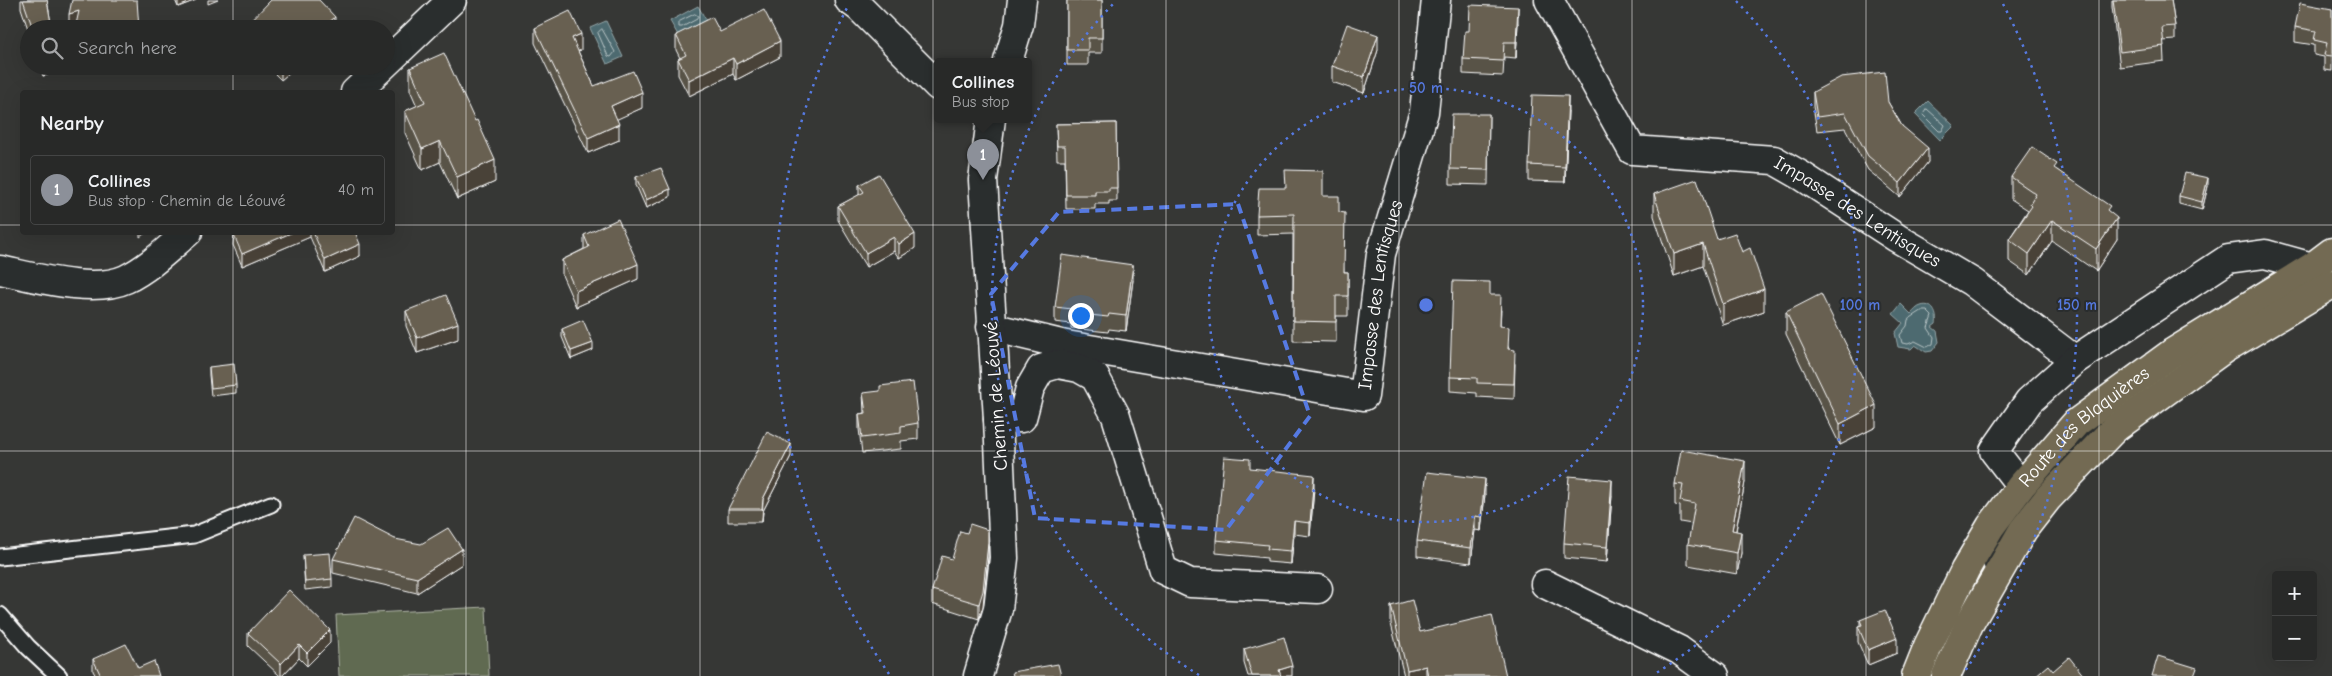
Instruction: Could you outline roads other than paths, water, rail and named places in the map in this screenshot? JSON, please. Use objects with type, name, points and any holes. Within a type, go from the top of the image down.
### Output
[{"type":"main road","name":"Route des Blaquières","points":[[1946,676],[1969,624],[1989,586],[2022,530],[2048,498],[2114,429],[2224,349],[2325,268]]},
{"type":"main road","name":"Route des Blaquières","points":[[1916,676],[1928,646],[1965,570],[1991,526],[2021,486],[2076,423],[2172,353],[2325,268]]},
{"type":"street","points":[[395,54],[452,0]]},
{"type":"street","points":[[849,0],[860,8],[934,82]]},
{"type":"street","points":[[1009,58],[1019,25],[1022,0]]},
{"type":"street","name":"Impasse des Lentisques","points":[[991,327],[1066,344],[1364,396],[1381,254],[1424,112],[1436,0]]},
{"type":"street","name":"Impasse des Lentisques","points":[[1549,0],[1632,150],[1774,160],[1897,238],[1972,282],[2075,360]]},
{"type":"street","points":[[357,90],[373,75]]},
{"type":"street","name":"Chemin de Léouvé","points":[[978,676],[998,608],[1004,558],[998,419],[983,180],[985,123]]},
{"type":"street","points":[[0,270],[67,284],[96,284],[125,279],[156,259],[184,235]]},
{"type":"street","points":[[1989,586],[2021,486],[1994,451],[2029,402],[2075,360],[2228,259],[2265,254],[2325,268]]},
{"type":"street","points":[[998,419],[1022,418],[1030,388],[1041,369],[1058,364],[1079,368],[1095,377],[1116,416],[1164,570],[1190,583],[1318,589]]},
{"type":"street","points":[[2021,486],[2033,484],[2044,478],[2094,430],[2114,429]]},
{"type":"street","points":[[1545,584],[1679,650],[1715,676]]},
{"type":"street","points":[[1932,676],[1969,624]]},
{"type":"lane","points":[[0,557],[194,535],[270,504]]},
{"type":"lane","points":[[0,615],[59,676]]},
{"type":"water","points":[[698,6],[706,20],[678,35],[670,21]]},
{"type":"water","points":[[606,21],[623,57],[607,64],[590,28]]},
{"type":"water","points":[[1928,101],[1954,126],[1940,140],[1915,114]]},
{"type":"water","points":[[1901,304],[1911,314],[1918,307],[1925,305],[1934,310],[1936,324],[1932,327],[1937,331],[1939,342],[1932,351],[1926,352],[1915,345],[1911,349],[1898,347],[1895,333],[1903,323],[1893,314]]},
{"type":"place","name":"Collines","points":[[983,180]]}]
